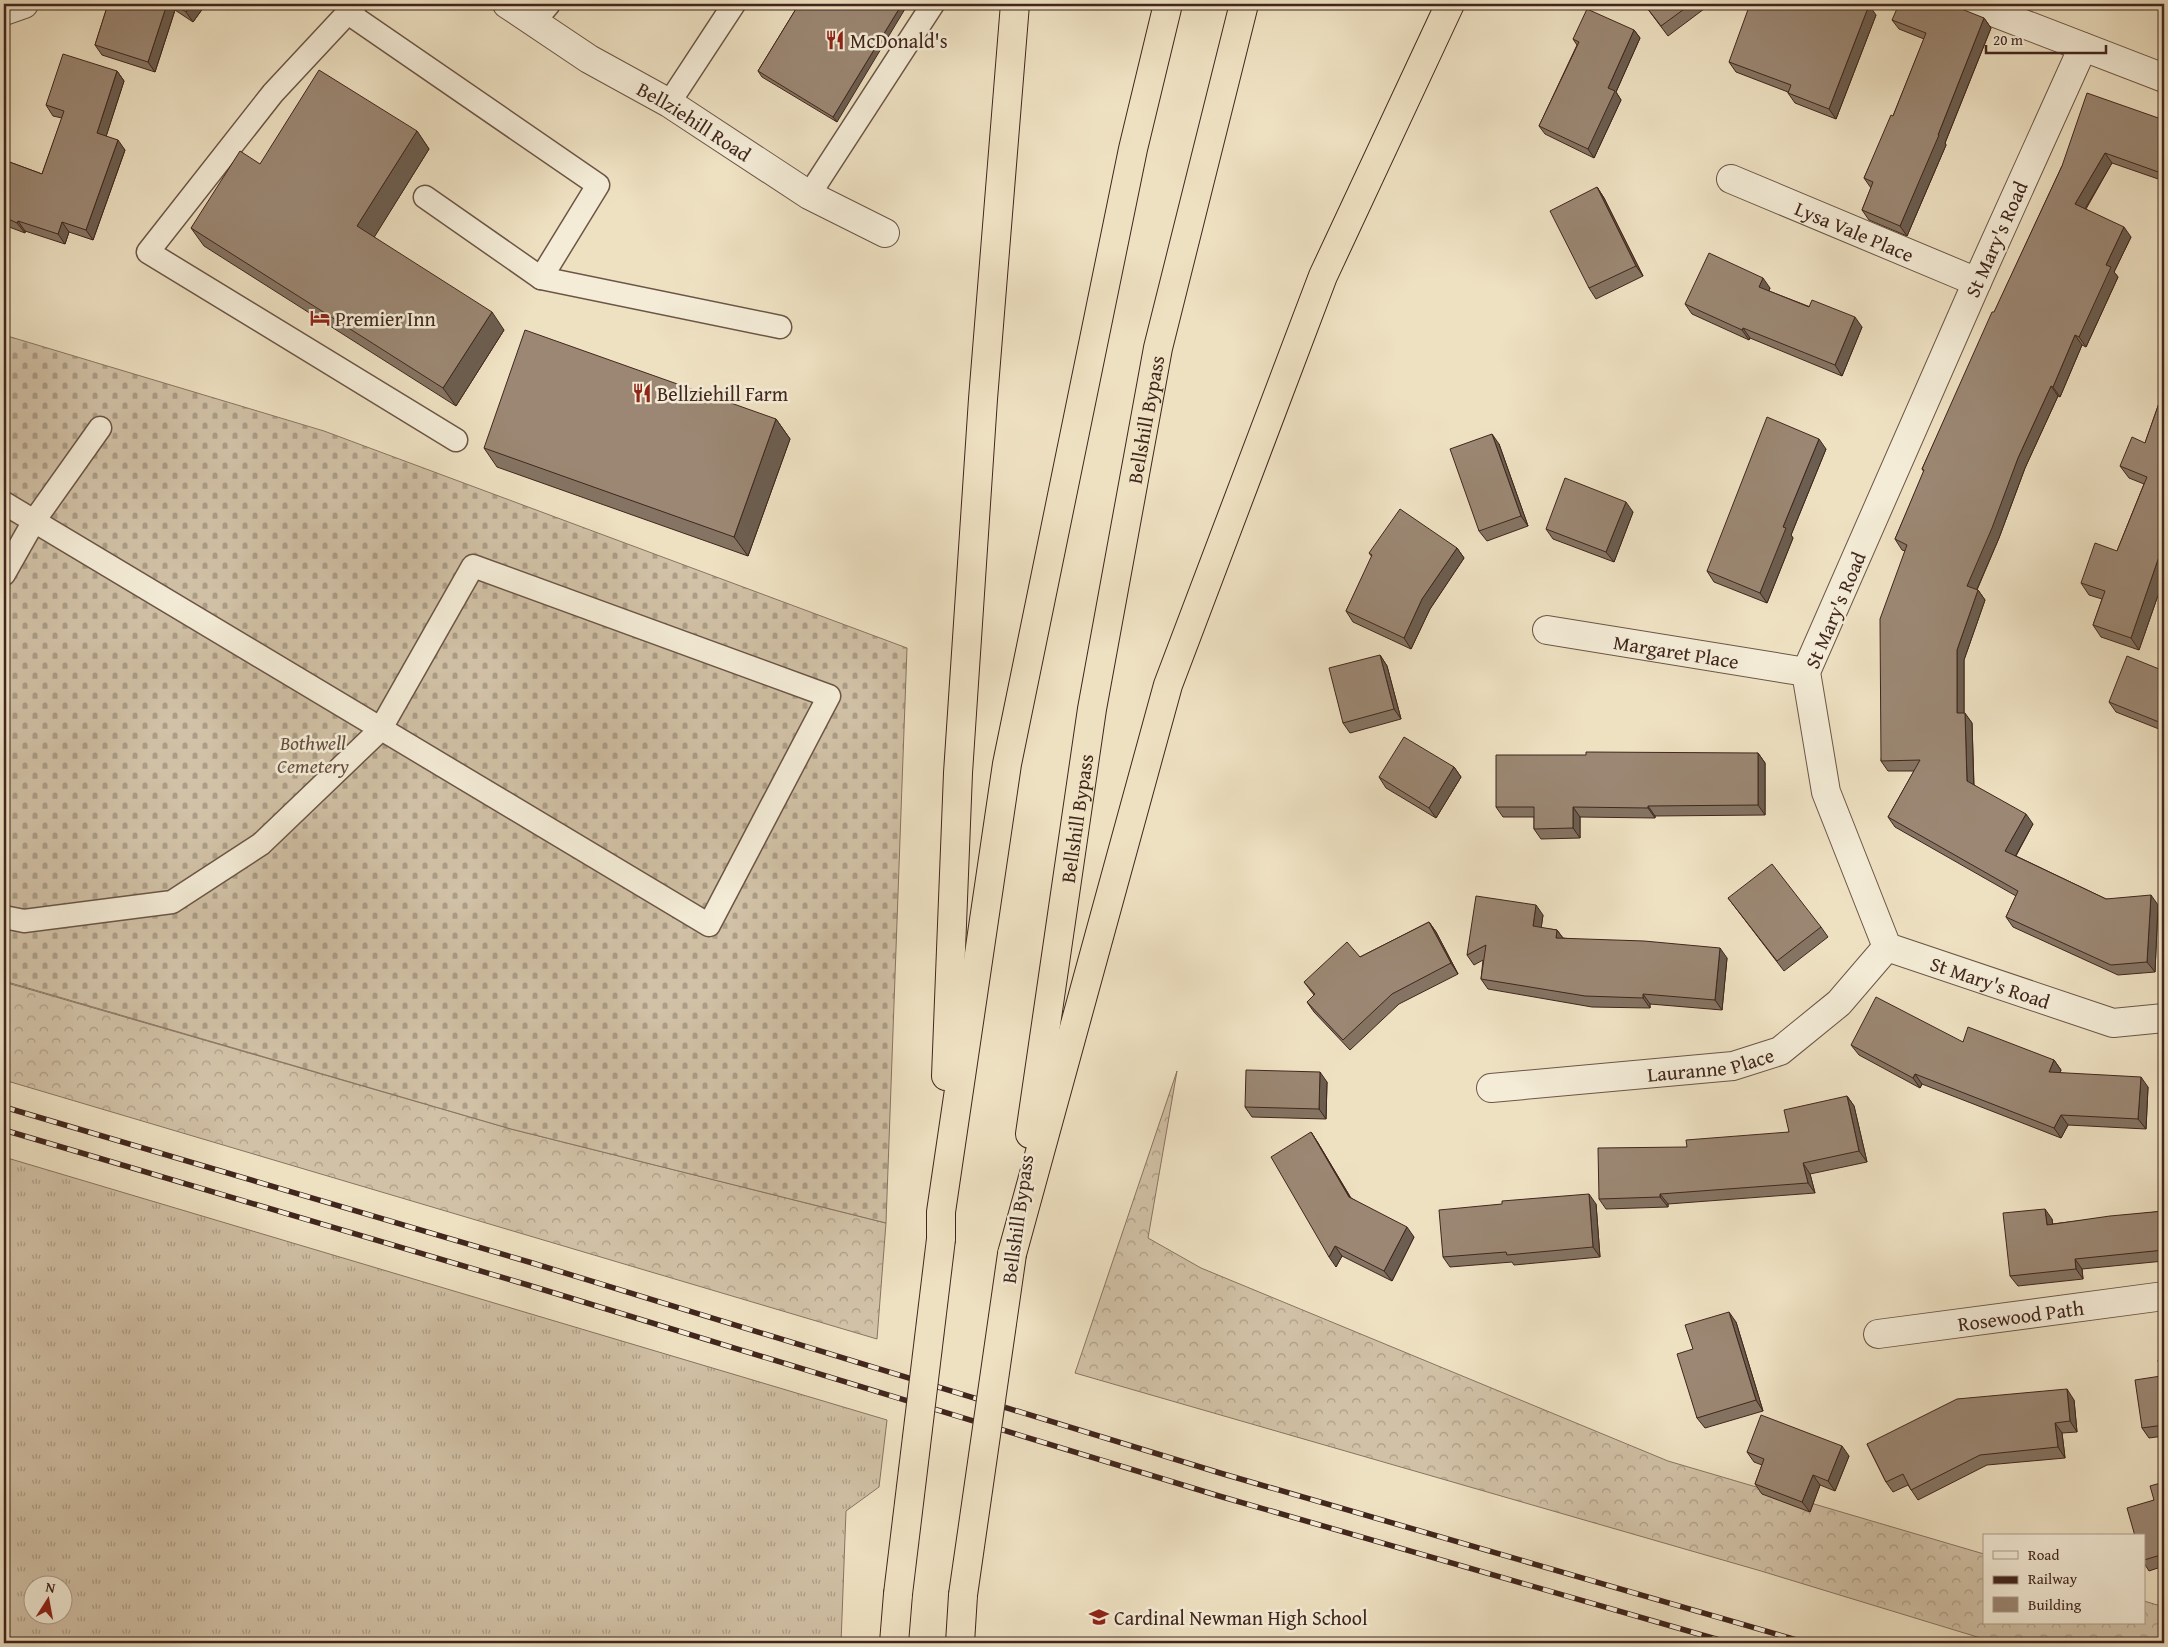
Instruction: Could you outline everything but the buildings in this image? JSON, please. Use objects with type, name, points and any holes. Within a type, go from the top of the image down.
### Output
[{"type":"highway","points":[[894,1643],[898,1594],[941,1239],[958,773],[983,399],[1015,4]]},
{"type":"highway","points":[[941,1212],[1007,764],[1133,150],[1168,4]]},
{"type":"highway","name":"Bellshill Bypass","points":[[960,1643],[963,1595],[1092,709],[1158,348],[1244,4]]},
{"type":"highway","points":[[1012,1254],[1168,685],[1323,276],[1450,4]]},
{"type":"street","points":[[4,11],[24,4]]},
{"type":"street","name":"Bellziehill Road","points":[[507,4],[541,14],[589,59],[669,104],[809,195],[885,233]]},
{"type":"street","points":[[1972,4],[2164,78]]},
{"type":"street","name":"St Mary's Road","points":[[2083,47],[1977,282],[1806,672],[1826,792],[1886,947],[2113,1023],[2164,1018]]},
{"type":"street","name":"Lysa Vale Place","points":[[1731,179],[1977,282]]},
{"type":"street","name":"Margaret Place","points":[[1547,630],[1806,672]]},
{"type":"street","name":"Lauranne Place","points":[[1491,1088],[1733,1066],[1780,1051],[1839,1003],[1886,947]]},
{"type":"street","name":"Rosewood Path","points":[[1878,1334],[2164,1296]]},
{"type":"lane","points":[[669,104],[734,4]]},
{"type":"lane","points":[[907,44],[919,4]]},
{"type":"lane","points":[[809,195],[933,4]]},
{"type":"lane","points":[[456,440],[148,252],[273,93],[352,8],[598,185],[541,278]]},
{"type":"lane","points":[[425,197],[541,278],[780,327]]},
{"type":"lane","points":[[4,574],[34,522],[100,428]]},
{"type":"lane","points":[[4,504],[380,730],[709,925],[829,696],[473,566],[380,730],[261,844],[172,902],[24,921],[4,917]]},
{"type":"green space","name":"Bothwell Cemetery","points":[[4,335],[324,431],[907,648],[886,1223],[511,1129],[4,981]]},
{"type":"green space","points":[[4,982],[511,1129],[886,1223],[877,1339],[4,1080]]},
{"type":"green space","points":[[1177,1071],[1148,1238],[1201,1268],[1668,1461],[1983,1554],[1983,1624],[2146,1624],[2146,1602],[2164,1607],[2164,1643],[1997,1643],[1761,1571],[1075,1373]]},
{"type":"green space","points":[[4,1157],[887,1420],[879,1487],[846,1511],[841,1643],[4,1643]]},
{"type":"railway","points":[[4,1107],[529,1262],[1220,1473],[1807,1643]]},
{"type":"railway","points":[[4,1130],[528,1285],[1219,1496],[1730,1643]]},
{"type":"place","name":"McDonald's","points":[[835,40]]},
{"type":"place","name":"Premier Inn","points":[[320,318]]},
{"type":"place","name":"Bellziehill Farm","points":[[642,393]]},
{"type":"place","name":"Cardinal Newman High School","points":[[1099,1617]]}]
